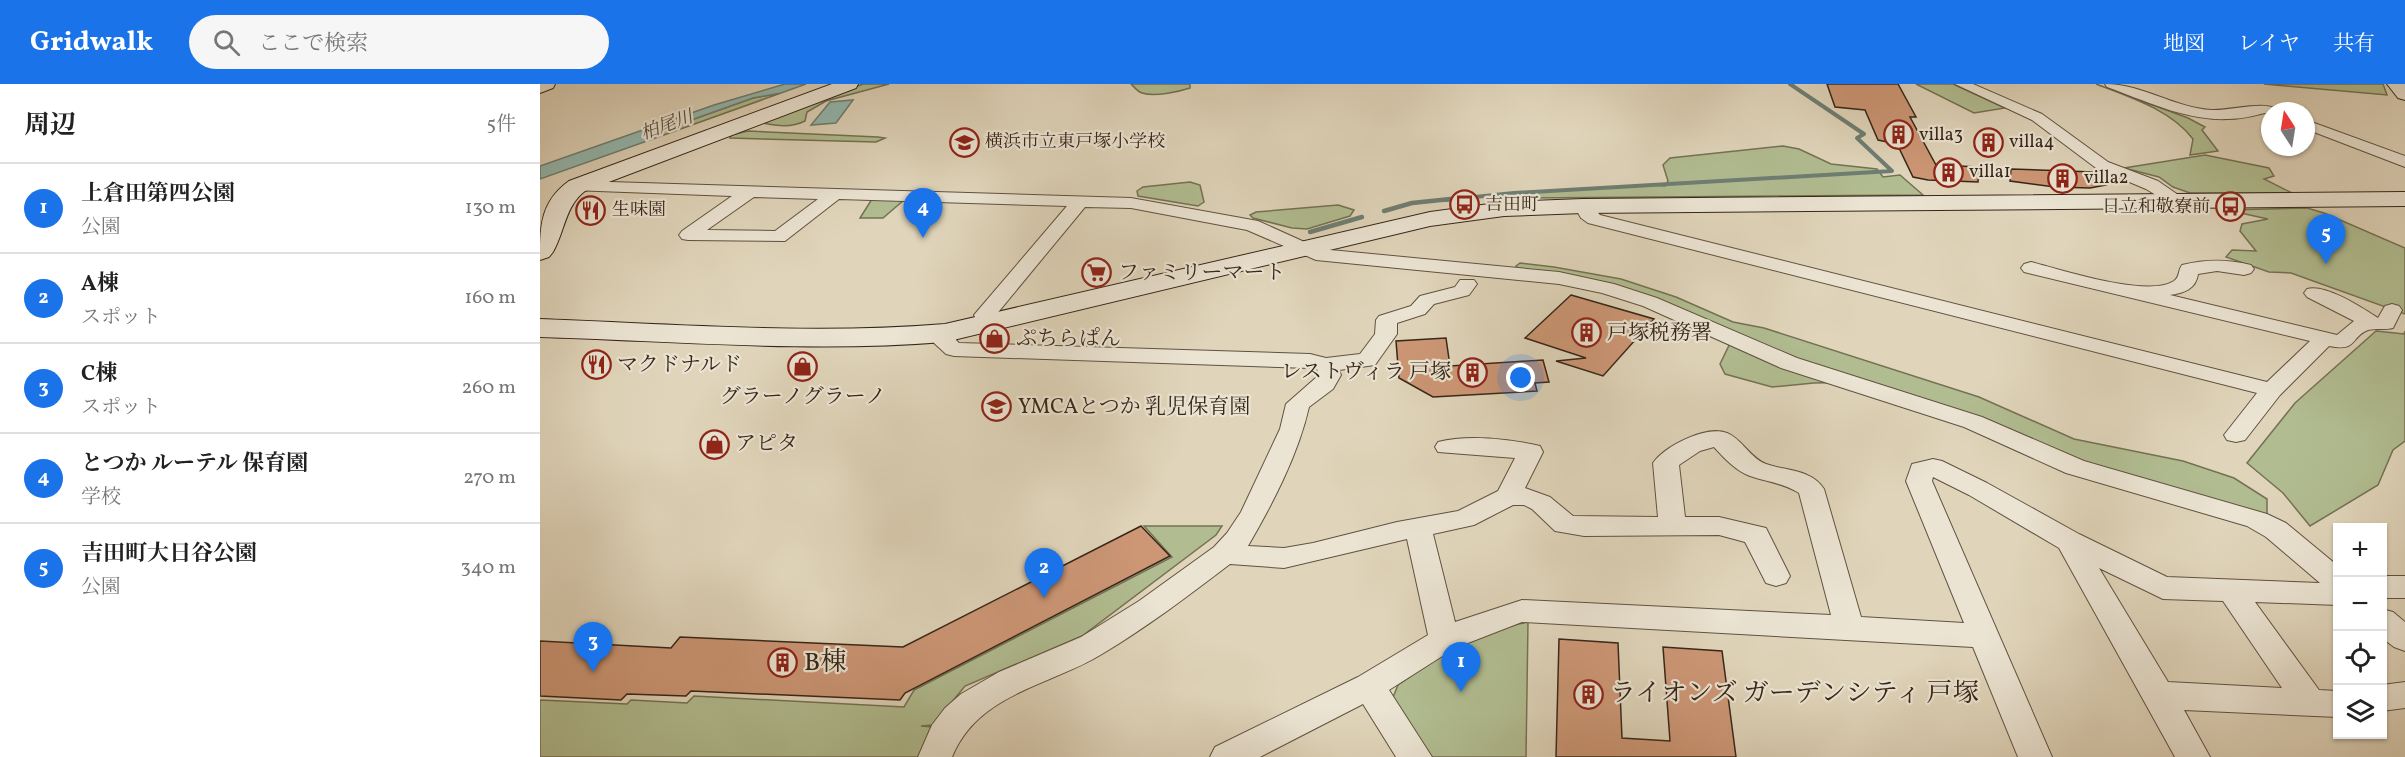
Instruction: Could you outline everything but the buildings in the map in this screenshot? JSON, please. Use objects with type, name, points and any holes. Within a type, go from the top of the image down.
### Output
[{"type":"street","points":[[540,87],[546,84]]},
{"type":"street","points":[[540,252],[548,240],[562,198],[577,186],[849,84]]},
{"type":"street","points":[[1962,84],[2037,117],[2102,165],[2152,185],[2178,201]]},
{"type":"street","points":[[2112,84],[2186,110],[2209,114],[2224,116],[2261,110]]},
{"type":"street","points":[[2396,84],[2405,94]]},
{"type":"street","points":[[2315,127],[2405,162]]},
{"type":"street","points":[[577,186],[1131,203],[1224,218],[1274,233],[1316,254],[1540,276],[1607,288],[1639,298],[1789,363],[1973,422],[2075,467],[2258,520],[2276,530],[2333,579]]},
{"type":"street","points":[[749,192],[688,235],[779,237],[834,195]]},
{"type":"street","points":[[540,328],[820,337],[945,333],[987,325],[1301,248],[1457,214],[1504,208],[2405,199]]},
{"type":"street","points":[[987,325],[984,315],[1080,202]]},
{"type":"street","points":[[1583,206],[1587,214],[1594,219],[2272,390]]},
{"type":"street","points":[[1418,264],[1422,272],[1430,278],[1467,284],[1527,282],[1540,276]]},
{"type":"street","points":[[2138,294],[2177,288],[2187,281],[2189,269],[2217,265],[2244,269]]},
{"type":"street","points":[[2031,268],[2341,342],[2363,324],[2385,324],[2392,310]]},
{"type":"street","points":[[945,333],[945,343],[954,350],[1310,361],[1326,365],[1367,360],[1386,334],[1386,320],[1418,310],[1426,300],[1462,291],[1467,284]]},
{"type":"street","points":[[2314,292],[2348,308],[2374,324]]},
{"type":"street","points":[[2236,435],[2272,390],[2325,338]]},
{"type":"street","points":[[935,757],[939,742],[951,723],[975,700],[1019,676],[1074,656],[1107,637],[1224,554],[1237,540],[1254,513],[1292,429],[1298,404],[1325,384],[1329,375],[1326,365]]},
{"type":"street","points":[[1673,527],[1666,463],[1683,449],[1703,439],[1720,439],[1739,458],[1757,470],[1795,479],[1811,489],[1849,628]]},
{"type":"street","points":[[1447,447],[1484,447],[1531,452],[1509,496]]},
{"type":"street","points":[[2035,757],[1982,636],[1919,481],[1921,470],[1933,467],[1978,489],[2069,541],[2163,588],[2333,594]]},
{"type":"street","points":[[1224,554],[1284,558],[1464,519],[1509,496],[1529,497],[1541,502],[1565,524],[1584,527],[1719,526],[1756,535],[1776,576]]},
{"type":"street","points":[[1418,528],[1443,640]]},
{"type":"street","points":[[2069,541],[2193,757]]},
{"type":"street","points":[[2387,587],[2405,587]]},
{"type":"street","points":[[2231,590],[2324,704]]},
{"type":"street","points":[[1227,757],[1369,686],[1443,640],[1484,623],[1522,611],[1982,636]]},
{"type":"street","points":[[2387,624],[2405,639]]},
{"type":"street","points":[[1369,686],[1415,757]]},
{"type":"street","points":[[2159,695],[2324,704]]},
{"type":"street","points":[[2387,697],[2405,695]]},
{"type":"green space","points":[[863,84],[889,84],[826,101],[807,112],[805,121],[794,125],[763,123]]},
{"type":"green space","points":[[1131,84],[1190,84],[1190,88],[1166,94],[1147,94],[1139,92]]},
{"type":"green space","points":[[1916,84],[1953,84],[2005,108],[1974,113]]},
{"type":"green space","points":[[2096,84],[2188,118],[2205,127],[2202,130],[2218,151],[2190,155],[2193,139],[2173,120],[2162,112]]},
{"type":"green space","points":[[2264,84],[2383,84],[2387,95]]},
{"type":"green space","points":[[781,93],[661,136],[660,133],[666,129],[753,98]]},
{"type":"green space","points":[[748,131],[885,138],[876,142],[730,138],[731,135]]},
{"type":"green space","points":[[1783,146],[1799,149],[1831,164],[1877,169],[1883,177],[1900,175],[1923,195],[1507,198],[1493,195],[1665,186],[1668,181],[1663,165],[1670,158]]},
{"type":"green space","points":[[2205,155],[2269,168],[2274,176],[2264,179],[2292,193],[2190,193],[2173,187],[2159,177],[2124,168]]},
{"type":"green space","points":[[1190,182],[1200,185],[1204,202],[1198,206],[1138,196],[1137,191],[1143,187]]},
{"type":"green space","points":[[872,199],[904,200],[883,218],[860,218]]},
{"type":"green space","points":[[1338,205],[1354,210],[1350,216],[1307,229],[1292,228],[1253,218],[1250,215],[1256,212]]},
{"type":"green space","points":[[2307,208],[2405,248],[2405,314],[2291,273],[2269,272],[2226,257],[2232,250],[2256,251],[2240,231],[2242,224],[2268,219],[2227,210]]},
{"type":"green space","points":[[1520,263],[1621,279],[1676,297],[1733,322],[1764,328],[1979,397],[2074,439],[2183,461],[2234,478],[2267,499],[2267,515],[2085,463],[1868,382],[1814,383],[1772,387],[1725,374],[1720,364],[1734,335],[1710,323],[1518,268],[1516,266]]},
{"type":"green space","points":[[2376,331],[2404,334],[2405,331],[2405,441],[2393,450],[2378,485],[2310,526],[2283,493],[2247,463],[2295,403]]},
{"type":"green space","points":[[1144,526],[1222,526],[1216,535],[1082,636],[965,686],[933,725],[921,726],[933,727],[922,757],[540,757],[540,700],[627,704],[631,700],[687,703],[694,696],[904,707],[914,690],[1172,557]]},
{"type":"green space","points":[[1528,622],[1526,757],[1428,757],[1392,700],[1398,685],[1453,648],[1504,627]]},
{"type":"water","name":"柏尾川","points":[[785,84],[806,84],[781,93],[753,98],[666,129],[660,133],[661,136],[540,179],[540,166],[714,105]]},
{"type":"water","points":[[853,100],[836,123],[811,125],[830,102]]},
{"type":"waterway","points":[[1445,200],[1514,193],[1892,171],[1857,138],[1864,134],[1790,84]]},
{"type":"waterway","points":[[1384,211],[1412,203],[1460,198]]},
{"type":"waterway","points":[[1310,232],[1362,217]]},
{"type":"place","name":"villa3","points":[[1898,135]]},
{"type":"place","name":"横浜市立東戸塚小学校","points":[[964,142]]},
{"type":"place","name":"villa4","points":[[1988,142]]},
{"type":"place","name":"villa1","points":[[1948,172]]},
{"type":"place","name":"villa2","points":[[2063,178]]},
{"type":"place","name":"吉田町","points":[[1464,205]]},
{"type":"place","name":"日立和敬寮前","points":[[2231,207]]},
{"type":"place","name":"生味園","points":[[591,210]]},
{"type":"place","name":"とつか ルーテル 保育園","points":[[923,238]]},
{"type":"place","name":"吉田町大日谷公園","points":[[2326,264]]},
{"type":"place","name":"ファミリーマート","points":[[1097,273]]},
{"type":"place","name":"戸塚税務署","points":[[1586,333]]},
{"type":"place","name":"ぷちらぱん","points":[[995,339]]},
{"type":"place","name":"マクドナルド","points":[[596,365]]},
{"type":"place","name":"グラーノグラーノ","points":[[803,366]]},
{"type":"place","name":"レストヴィラ 戸塚","points":[[1472,372]]},
{"type":"place","name":"YMCAとつか 乳児保育園","points":[[997,407]]},
{"type":"place","name":"アピタ","points":[[714,444]]},
{"type":"place","name":"A棟","points":[[1044,598]]},
{"type":"place","name":"B棟","points":[[783,663]]},
{"type":"place","name":"C棟","points":[[593,672]]},
{"type":"place","name":"上倉田第四公園","points":[[1461,692]]},
{"type":"place","name":"ライオンズ ガーデンシティ 戸塚","points":[[1589,694]]}]
